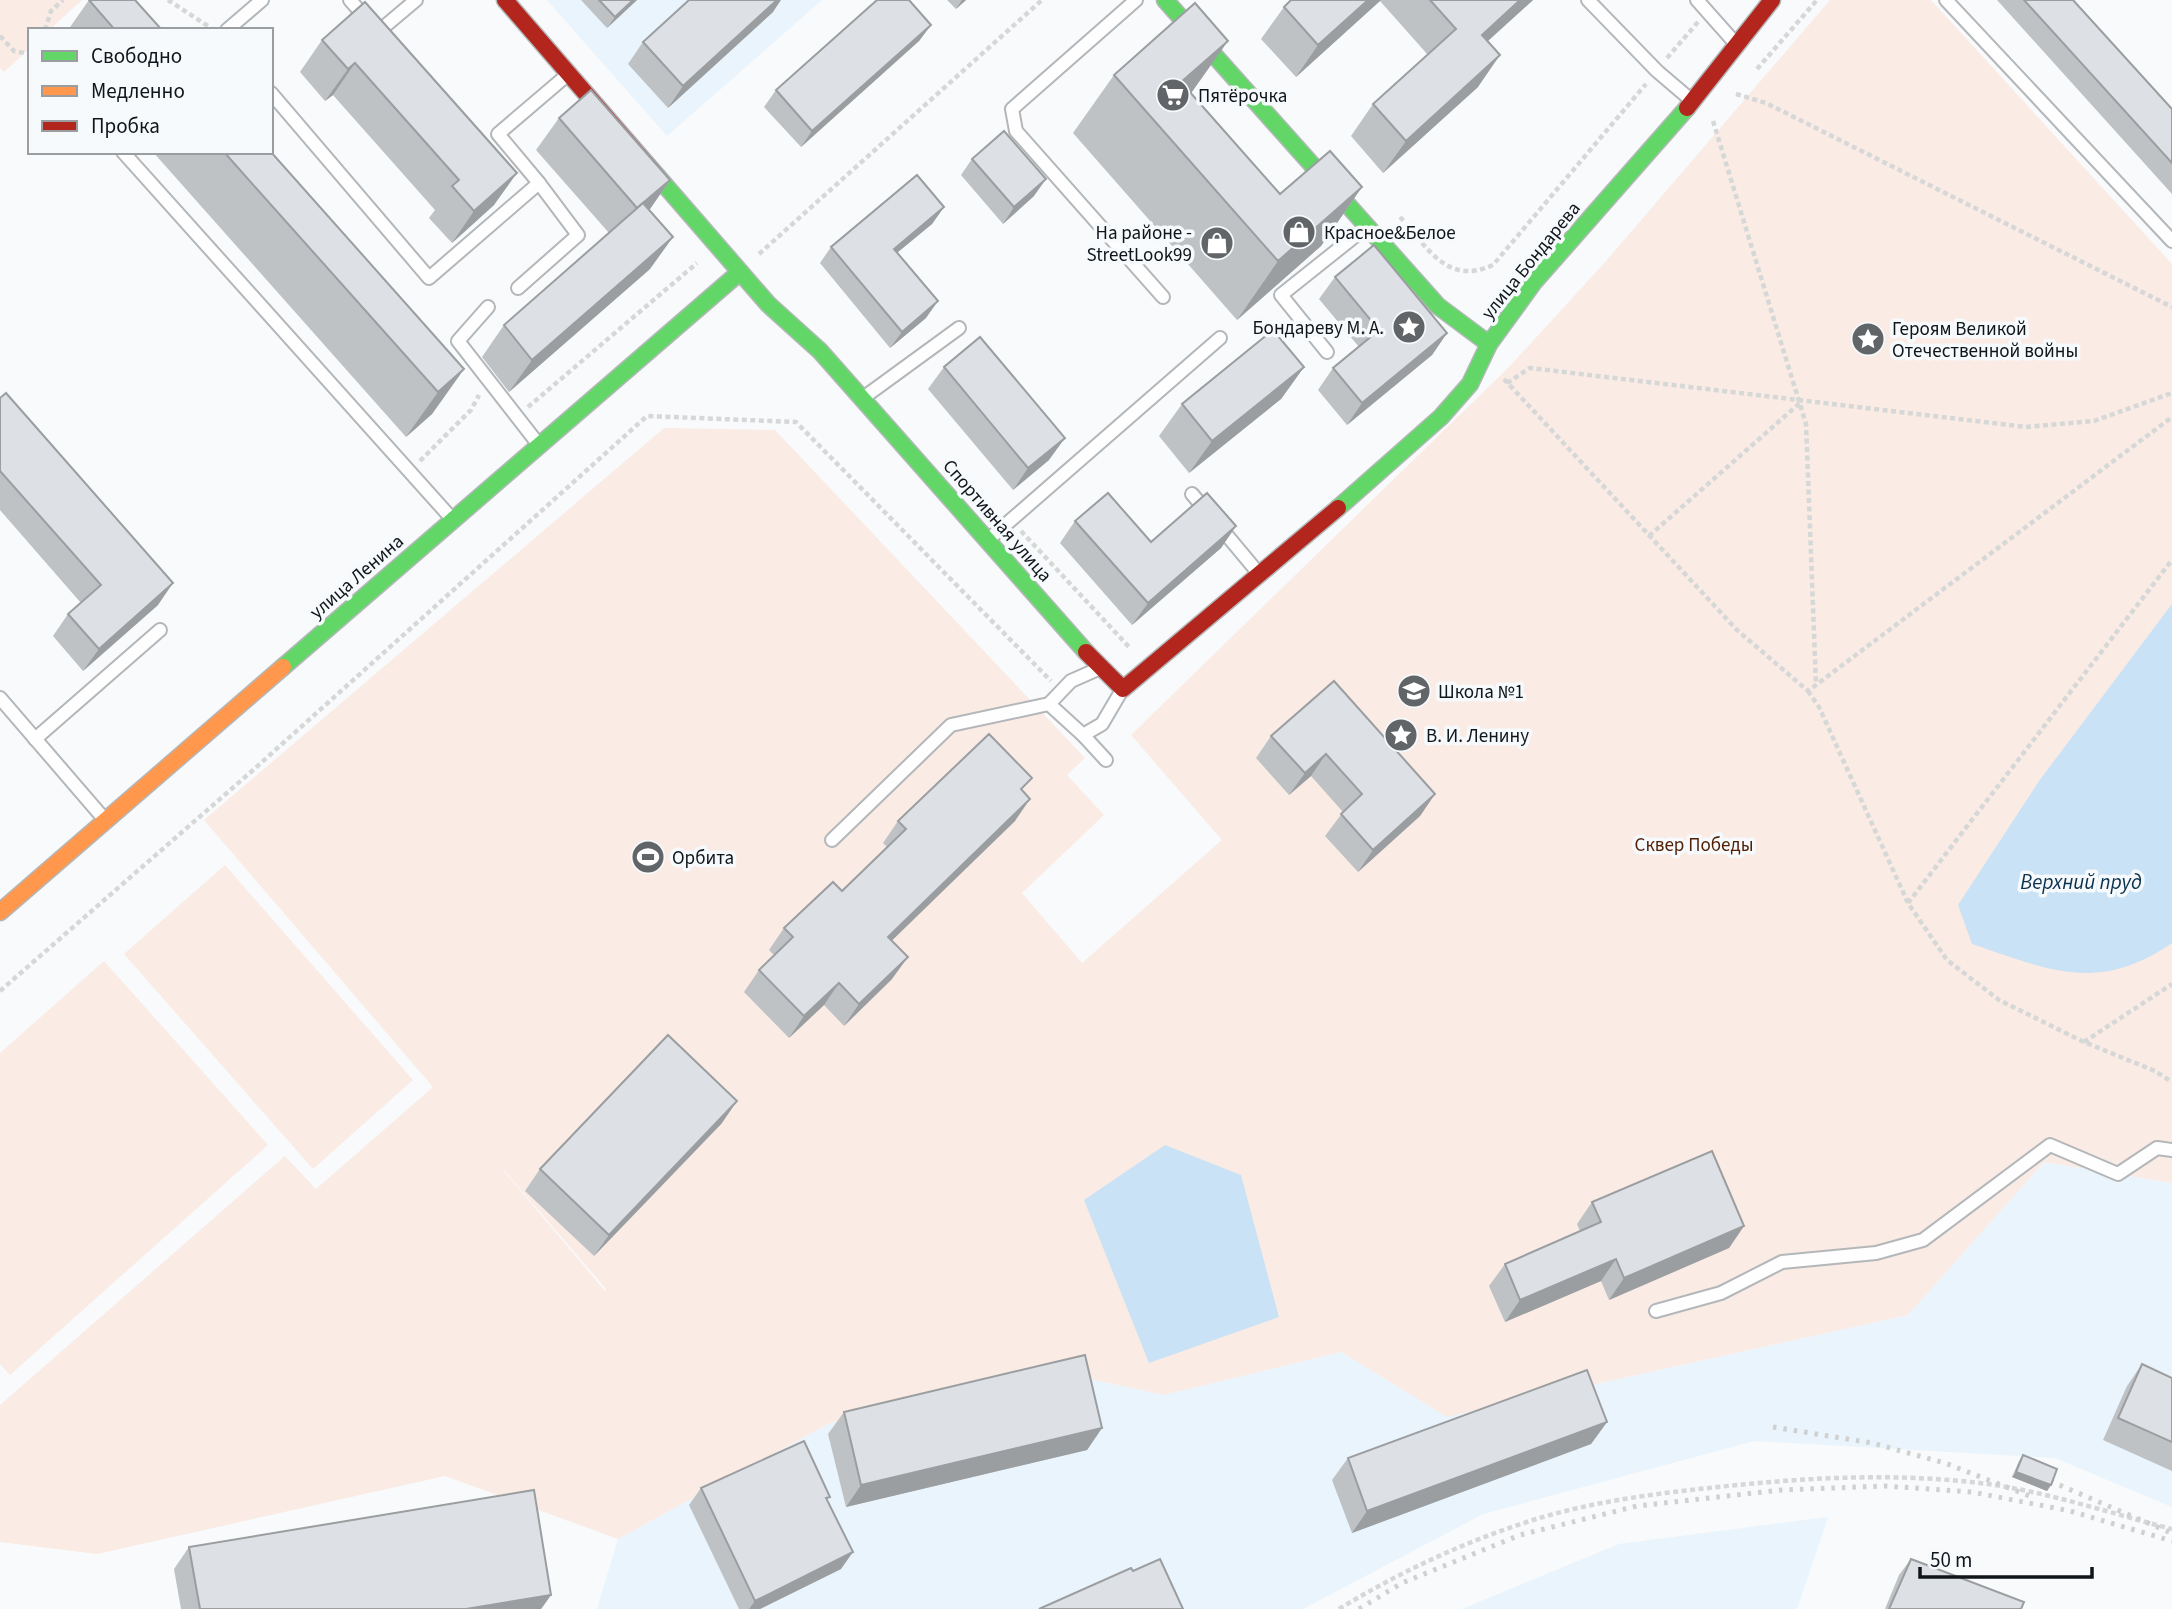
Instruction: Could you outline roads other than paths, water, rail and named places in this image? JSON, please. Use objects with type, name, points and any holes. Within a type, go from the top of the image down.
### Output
[{"type":"street","name":"Спортивная улица","points":[[505,0],[768,304],[820,351],[1123,689]]},
{"type":"street","name":"улица Бондарева","points":[[1165,0],[1437,306],[1489,345],[1534,282],[1691,100],[1772,0]]},
{"type":"street","name":"улица Ленина","points":[[0,912],[740,272]]},
{"type":"street","points":[[1123,689],[1260,575],[1441,417],[1470,384],[1489,345]]},
{"type":"lane","points":[[229,28],[262,0]]},
{"type":"lane","points":[[351,0],[378,32],[416,0]]},
{"type":"lane","points":[[1136,0],[1012,109],[1016,131],[1163,297]]},
{"type":"lane","points":[[1588,0],[1657,71],[1691,100]]},
{"type":"lane","points":[[1697,0],[1737,44]]},
{"type":"lane","points":[[1946,0],[2172,241]]},
{"type":"lane","points":[[518,288],[578,235],[498,134],[569,74]]},
{"type":"lane","points":[[273,95],[429,278],[539,183]]},
{"type":"lane","points":[[125,154],[453,520]]},
{"type":"lane","points":[[1327,352],[1281,295],[1365,228]]},
{"type":"lane","points":[[488,307],[458,341],[539,445]]},
{"type":"lane","points":[[862,398],[959,328]]},
{"type":"lane","points":[[988,540],[1220,338]]},
{"type":"lane","points":[[1192,494],[1260,575]]},
{"type":"lane","points":[[35,739],[160,631]]},
{"type":"lane","points":[[832,840],[951,725],[1049,704],[1071,681],[1101,667]]},
{"type":"lane","points":[[1083,735],[1102,724],[1123,689]]},
{"type":"lane","points":[[0,698],[106,821]]},
{"type":"lane","points":[[1049,704],[1106,760]]},
{"type":"lane","points":[[1656,1311],[1721,1293],[1782,1262],[1876,1253],[1923,1240],[2050,1145],[2118,1174],[2157,1149],[2172,1150]]},
{"type":"water","name":"Верхний пруд","points":[[2172,604],[2172,943],[2145,959],[2097,973],[2050,969],[1972,944],[1958,905],[2039,781]]},
{"type":"water","points":[[1165,1145],[1241,1175],[1279,1317],[1149,1363],[1084,1200]]},
{"type":"railway","points":[[1773,1427],[1872,1443],[1945,1463],[2032,1497]]},
{"type":"railway","points":[[2050,1481],[2169,1532]]},
{"type":"railway","points":[[1359,1609],[1402,1583],[1520,1535],[1637,1506],[1781,1490],[1885,1486],[1972,1492],[2070,1511],[2172,1541]]},
{"type":"place","name":"Пятёрочка","points":[[1173,95]]},
{"type":"place","name":"Красное&Белое","points":[[1299,232]]},
{"type":"place","name":"На районе - StreetLook99","points":[[1217,243]]},
{"type":"place","name":"Бондареву М. А.","points":[[1409,327]]},
{"type":"place","name":"Героям Великой Отечественной войны","points":[[1868,339]]},
{"type":"place","name":"Школа №1","points":[[1414,691]]},
{"type":"place","name":"В. И. Ленину","points":[[1401,735]]},
{"type":"place","name":"Орбита","points":[[648,857]]},
{"type":"park label","name":"Сквер Победы","points":[[1694,844]]}]
